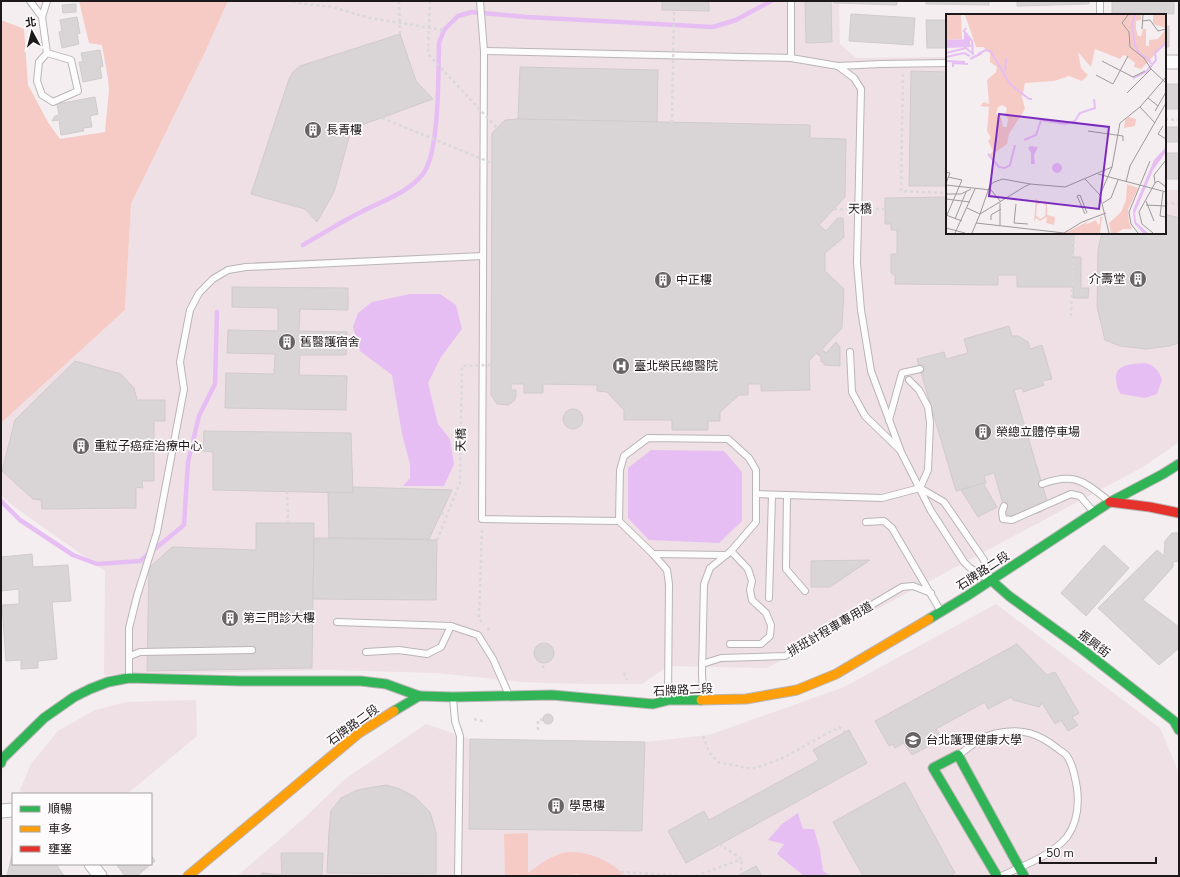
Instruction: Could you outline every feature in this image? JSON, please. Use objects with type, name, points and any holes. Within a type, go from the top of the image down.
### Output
[{"type":"street","points":[[1166,62],[1179,62]]},
{"type":"street","name":"石牌路二段","points":[[188,876],[359,733],[419,696],[452,697],[508,694],[552,695],[653,704],[668,700],[746,699],[796,690],[836,674],[991,580],[1110,502],[1179,464]]},
{"type":"street","points":[[1110,502],[1150,507],[1179,513]]},
{"type":"street","name":"振興街","points":[[991,580],[1009,596],[1177,721]]},
{"type":"street","points":[[1,760],[40,721],[61,704],[89,689],[112,681],[129,678],[241,681],[361,681],[386,684],[419,696]]},
{"type":"street","points":[[997,876],[933,768],[958,755],[1021,872]]},
{"type":"street","points":[[1,811],[12,810]]},
{"type":"street","points":[[92,865],[100,876]]},
{"type":"lane","points":[[30,1],[42,18]]},
{"type":"lane","points":[[47,1],[42,18],[47,53],[39,62],[37,81],[42,95],[53,102],[78,91],[71,60],[47,53]]},
{"type":"lane","points":[[480,1],[484,51],[482,519],[619,521],[653,554],[666,570],[669,584],[668,700]]},
{"type":"lane","points":[[791,1],[791,58]]},
{"type":"lane","points":[[1100,1],[1100,14]]},
{"type":"lane","points":[[484,51],[791,58],[838,66],[946,63]]},
{"type":"lane","points":[[838,66],[854,78],[861,89],[857,262],[861,310],[871,371],[901,452],[930,511],[964,562],[970,568],[991,580]]},
{"type":"lane","points":[[129,678],[129,628],[137,596],[157,532],[184,389],[180,362],[190,310],[199,293],[213,279],[228,270],[246,267],[483,256]]},
{"type":"lane","points":[[850,352],[852,392],[865,416],[901,452]]},
{"type":"lane","points":[[889,420],[902,373],[920,369]]},
{"type":"lane","points":[[909,380],[919,390],[928,407],[930,423],[928,470],[920,488]]},
{"type":"lane","points":[[619,521],[620,470],[624,456],[648,438],[728,439],[749,458],[756,470],[756,522],[728,553],[710,568],[704,584],[702,664],[703,700]]},
{"type":"lane","points":[[1042,484],[1069,478],[1085,482],[1110,502]]},
{"type":"lane","points":[[756,494],[882,498],[920,488],[944,502],[984,560],[991,580]]},
{"type":"lane","points":[[1004,506],[1002,512],[1003,519],[1012,520],[1071,494],[1080,496],[1094,513]]},
{"type":"lane","points":[[769,598],[772,495]]},
{"type":"lane","points":[[787,496],[786,569],[805,591]]},
{"type":"lane","points":[[866,522],[884,521],[892,528],[941,611]]},
{"type":"lane","points":[[653,554],[728,553],[748,569],[752,581],[750,590],[752,600],[766,614],[771,625],[770,636],[761,644],[730,644]]},
{"type":"lane","name":"排班計程車專用道","points":[[702,664],[721,658],[785,656],[902,587],[913,586],[931,592]]},
{"type":"lane","points":[[337,622],[451,626],[478,635],[493,659],[508,694]]},
{"type":"lane","points":[[366,652],[400,650],[427,654],[440,647],[451,626]]},
{"type":"lane","points":[[130,656],[140,652],[252,650]]},
{"type":"lane","points":[[452,697],[455,721],[460,736],[458,876]]},
{"type":"lane","points":[[958,755],[970,746],[998,733],[1034,733],[1067,756],[1075,774],[1078,796],[1077,814],[1067,836],[1053,850],[1021,872],[1002,876]]},
{"type":"path","points":[[293,1],[296,3],[332,7],[370,18],[422,25],[443,30]]},
{"type":"path","points":[[399,1],[400,34]]},
{"type":"path","points":[[430,1],[428,54],[497,128]]},
{"type":"path","points":[[672,123],[674,10]]},
{"type":"path","points":[[903,64],[901,191],[946,193]]},
{"type":"path","points":[[382,118],[492,163]]},
{"type":"path","points":[[1166,119],[1179,120]]},
{"type":"path","points":[[1166,203],[1179,204]]},
{"type":"path","name":"天橋","points":[[834,209],[885,209]]},
{"type":"path","points":[[1071,316],[1074,234]]},
{"type":"path","name":"天橋","points":[[437,540],[460,483],[462,366],[491,365]]},
{"type":"path","points":[[287,491],[288,523]]},
{"type":"path","points":[[441,513],[447,515]]},
{"type":"path","points":[[482,519],[479,618],[490,635]]},
{"type":"path","points":[[486,629],[493,629]]},
{"type":"path","points":[[543,668],[544,654]]},
{"type":"path","points":[[624,673],[627,680]]},
{"type":"path","points":[[474,719],[486,722]]},
{"type":"path","points":[[538,730],[538,720],[548,719]]},
{"type":"path","points":[[703,736],[709,752],[718,762],[752,768],[781,759],[839,727],[845,732]]},
{"type":"path","points":[[719,844],[742,859]]},
{"type":"path","points":[[742,859],[742,874]]},
{"type":"path","points":[[696,876],[742,859]]},
{"type":"path","points":[[621,872],[688,876]]},
{"type":"path","points":[[827,876],[829,874],[832,876]]},
{"type":"shaded area","points":[[79,1],[228,1],[206,50],[131,204],[125,310],[1,423],[1,20],[24,29],[28,85],[49,124],[60,139],[105,132],[109,90],[102,45],[89,43]]},
{"type":"shaded area","name":"臺北榮民總醫院","points":[[228,1],[839,1],[840,44],[856,58],[946,57],[946,234],[1166,234],[1166,190],[1179,190],[1179,442],[1143,467],[767,668],[668,666],[642,684],[521,682],[437,673],[329,670],[104,675],[105,571],[9,503],[1,495],[1,423],[125,310],[131,204],[206,50]]},
{"type":"shaded area","points":[[410,294],[440,294],[456,305],[462,329],[441,357],[428,383],[438,424],[450,439],[454,464],[444,486],[403,486],[410,478],[410,464],[402,434],[392,375],[360,351],[353,327],[358,313],[372,302]]},
{"type":"shaded area","points":[[1145,363],[1154,367],[1161,377],[1162,380],[1157,394],[1145,398],[1121,394],[1118,389],[1116,379],[1119,370],[1126,365]]},
{"type":"shaded area","points":[[651,450],[724,451],[742,472],[742,521],[719,543],[649,540],[628,518],[628,468]]},
{"type":"shaded area","name":"台北護理健康大學","points":[[996,604],[1160,728],[1179,773],[1179,876],[237,876],[301,821],[345,779],[426,724],[470,739],[645,742],[709,735],[844,687]]},
{"type":"shaded area","points":[[196,700],[197,736],[128,793],[23,793],[20,790],[31,764],[58,731],[95,710],[126,702]]},
{"type":"shaded area","points":[[798,813],[803,829],[814,829],[820,850],[823,871],[830,876],[804,876],[777,854],[784,844],[768,840],[782,824]]},
{"type":"shaded area","points":[[528,833],[528,873],[543,862],[555,856],[567,852],[576,852],[595,856],[604,860],[619,870],[624,876],[583,876],[577,874],[564,876],[505,876],[504,834]]},
{"type":"building","points":[[662,1],[709,1],[709,11],[662,10]]},
{"type":"building","points":[[831,1],[832,42],[806,43],[805,2]]},
{"type":"building","points":[[834,1],[897,1],[897,5],[834,3]]},
{"type":"building","points":[[926,1],[989,1],[989,5],[926,4]]},
{"type":"building","points":[[1017,1],[1089,1],[1089,4],[1017,6]]},
{"type":"building","points":[[1112,1],[1174,1],[1174,14],[1112,13]]},
{"type":"building","points":[[76,4],[76,12],[63,13],[62,5]]},
{"type":"building","points":[[851,14],[915,18],[913,45],[849,41]]},
{"type":"building","points":[[77,17],[80,33],[77,34],[79,44],[62,48],[59,32],[62,31],[60,20]]},
{"type":"building","points":[[926,20],[946,20],[946,48],[927,48]]},
{"type":"building","points":[[1166,26],[1169,26],[1169,47],[1166,47]]},
{"type":"building","name":"長青樓","points":[[400,34],[416,81],[433,99],[359,126],[350,134],[334,192],[317,222],[305,209],[251,194],[289,79],[293,72],[300,66]]},
{"type":"building","points":[[100,50],[103,66],[100,67],[102,78],[83,82],[79,62],[83,62],[81,53]]},
{"type":"building","points":[[520,67],[658,70],[657,122],[518,119]]},
{"type":"building","points":[[911,71],[946,72],[946,186],[909,186]]},
{"type":"building","points":[[1167,84],[1179,84],[1179,109],[1166,109]]},
{"type":"building","points":[[95,97],[98,114],[90,116],[92,127],[83,128],[84,131],[61,135],[59,120],[52,121],[55,116],[59,115],[57,104]]},
{"type":"building","name":"中正樓","points":[[518,119],[810,125],[810,138],[846,139],[845,197],[819,225],[826,231],[838,218],[843,218],[844,237],[825,253],[825,271],[844,289],[842,328],[822,349],[826,353],[836,342],[840,347],[840,366],[824,365],[824,362],[821,362],[821,357],[816,353],[809,361],[810,390],[761,391],[761,384],[748,384],[748,395],[739,395],[720,412],[720,421],[708,421],[708,430],[672,430],[672,420],[624,420],[624,410],[607,392],[597,391],[597,385],[543,384],[543,393],[524,393],[524,384],[511,384],[511,390],[516,390],[514,401],[508,405],[497,404],[491,395],[492,133],[505,120]]},
{"type":"building","points":[[1166,127],[1179,127],[1179,142],[1166,142]]},
{"type":"building","points":[[1166,153],[1179,153],[1179,179],[1166,179]]},
{"type":"building","points":[[946,197],[946,234],[1074,234],[1073,257],[1081,257],[1081,288],[1089,288],[1088,298],[1073,298],[1073,287],[1017,287],[1017,275],[998,275],[998,285],[895,284],[895,275],[891,273],[891,254],[897,254],[897,230],[891,230],[891,224],[885,224],[885,198]]},
{"type":"building","name":"介壽堂","points":[[1166,214],[1179,218],[1179,343],[1146,349],[1120,346],[1105,340],[1097,307],[1098,250],[1102,234],[1166,234]]},
{"type":"building","name":"舊醫護宿舍","points":[[232,287],[348,288],[348,310],[300,309],[299,331],[347,332],[346,355],[300,355],[299,375],[347,376],[346,410],[225,408],[226,373],[274,374],[275,354],[227,353],[228,330],[278,331],[278,308],[232,307]]},
{"type":"building","name":"榮總立體停車場","points":[[1009,326],[1012,336],[1018,336],[1028,342],[1030,349],[1042,345],[1052,379],[1042,381],[1044,385],[1023,392],[1022,388],[1014,390],[1048,504],[1039,506],[1041,512],[1020,518],[1018,514],[1007,517],[994,473],[984,476],[986,483],[956,491],[917,359],[944,352],[946,359],[968,353],[964,339]]},
{"type":"building","name":"重粒子癌症治療中心","points":[[75,361],[121,374],[134,388],[137,400],[165,400],[165,421],[154,421],[154,481],[142,481],[143,488],[136,487],[136,508],[42,509],[41,500],[33,499],[2,471],[15,420]]},
{"type":"building","points":[[573,409],[580,412],[583,419],[580,426],[573,429],[566,426],[563,419],[566,412]]},
{"type":"building","points":[[204,431],[351,433],[353,493],[213,490],[213,452],[203,451]]},
{"type":"building","points":[[983,483],[997,507],[978,517],[961,490]]},
{"type":"building","points":[[353,487],[452,490],[429,539],[329,538],[328,492],[353,493]]},
{"type":"building","name":"第三門診大樓","points":[[256,523],[314,523],[312,668],[147,671],[149,568],[172,547],[256,550]]},
{"type":"building","points":[[1172,533],[1179,533],[1179,561],[1173,562],[1173,567],[1143,600],[1179,627],[1179,648],[1159,665],[1098,608],[1157,550],[1164,556],[1165,541]]},
{"type":"building","points":[[314,538],[437,540],[436,600],[313,599]]},
{"type":"building","points":[[1104,545],[1129,568],[1086,616],[1061,593]]},
{"type":"building","points":[[32,554],[33,567],[68,565],[71,601],[52,602],[57,659],[38,661],[38,668],[21,669],[21,660],[6,661],[2,605],[19,604],[19,589],[1,591],[1,557]]},
{"type":"building","points":[[870,560],[830,587],[811,587],[811,561]]},
{"type":"building","points":[[544,643],[551,646],[554,653],[551,660],[544,663],[537,660],[534,653],[537,646]]},
{"type":"building","points":[[1017,644],[1047,675],[1055,672],[1079,713],[1072,717],[1078,725],[1068,731],[1061,720],[1055,724],[1042,703],[1039,707],[1013,700],[1011,697],[988,709],[985,702],[936,729],[942,739],[912,755],[904,743],[895,748],[893,744],[889,746],[875,721]]},
{"type":"building","points":[[548,714],[553,719],[548,724],[543,719]]},
{"type":"building","points":[[849,730],[867,763],[686,863],[668,831],[704,811],[709,820],[819,760],[813,750]]},
{"type":"building","name":"學思樓","points":[[470,739],[645,742],[642,831],[469,829]]},
{"type":"building","points":[[905,782],[955,873],[949,876],[863,876],[833,822]]},
{"type":"building","points":[[386,785],[400,789],[415,797],[430,812],[436,832],[436,874],[327,873],[331,811],[341,798],[357,790]]},
{"type":"building","points":[[281,853],[323,853],[322,876],[262,876],[262,873],[282,875]]},
{"type":"building","points":[[12,855],[12,865],[57,865],[64,876],[7,876]]},
{"type":"building","points":[[152,856],[155,861],[152,864]]},
{"type":"building","points":[[117,865],[150,865],[137,876],[125,876]]},
{"type":"building","points":[[756,866],[762,876],[737,876],[741,874]]},
{"type":"waterway","points":[[303,245],[339,224],[394,196],[417,181],[423,174],[429,163],[433,148],[437,112],[439,43],[444,30],[458,16],[472,12],[526,17],[713,27],[736,20],[771,1]]},
{"type":"waterway","points":[[1,501],[20,520],[73,555],[97,564],[140,561],[184,525],[188,462],[199,416],[215,384],[217,312]]},
{"type":"traffic: fast","points":[[929,619],[967,596],[1110,502],[1179,464]]},
{"type":"traffic: fast","points":[[991,580],[1009,596],[1078,646],[1174,721],[1179,730]]},
{"type":"traffic: fast","points":[[1,763],[2,759],[44,718],[74,697],[108,682],[129,678],[241,681],[361,681],[386,684],[419,696]]},
{"type":"traffic: fast","points":[[394,711],[419,696],[453,697],[552,695],[653,704],[669,700],[701,700]]},
{"type":"traffic: fast","points":[[997,876],[933,768],[958,755],[1024,876]]},
{"type":"traffic: slow","points":[[701,700],[746,699],[797,690],[836,674],[929,619]]},
{"type":"traffic: slow","points":[[188,876],[359,733],[394,711]]},
{"type":"traffic: jam","points":[[1110,502],[1150,507],[1179,513]]},
{"type":"place","name":"長青樓","points":[[313,130]]},
{"type":"place","name":"介壽堂","points":[[1138,279]]},
{"type":"place","name":"中正樓","points":[[663,280]]},
{"type":"place","name":"舊醫護宿舍","points":[[287,342]]},
{"type":"place","name":"臺北榮民總醫院","points":[[621,366]]},
{"type":"place","name":"榮總立體停車場","points":[[983,432]]},
{"type":"place","name":"重粒子癌症治療中心","points":[[81,446]]},
{"type":"place","name":"第三門診大樓","points":[[230,618]]},
{"type":"place","name":"台北護理健康大學","points":[[913,740]]},
{"type":"place","name":"學思樓","points":[[556,806]]}]
